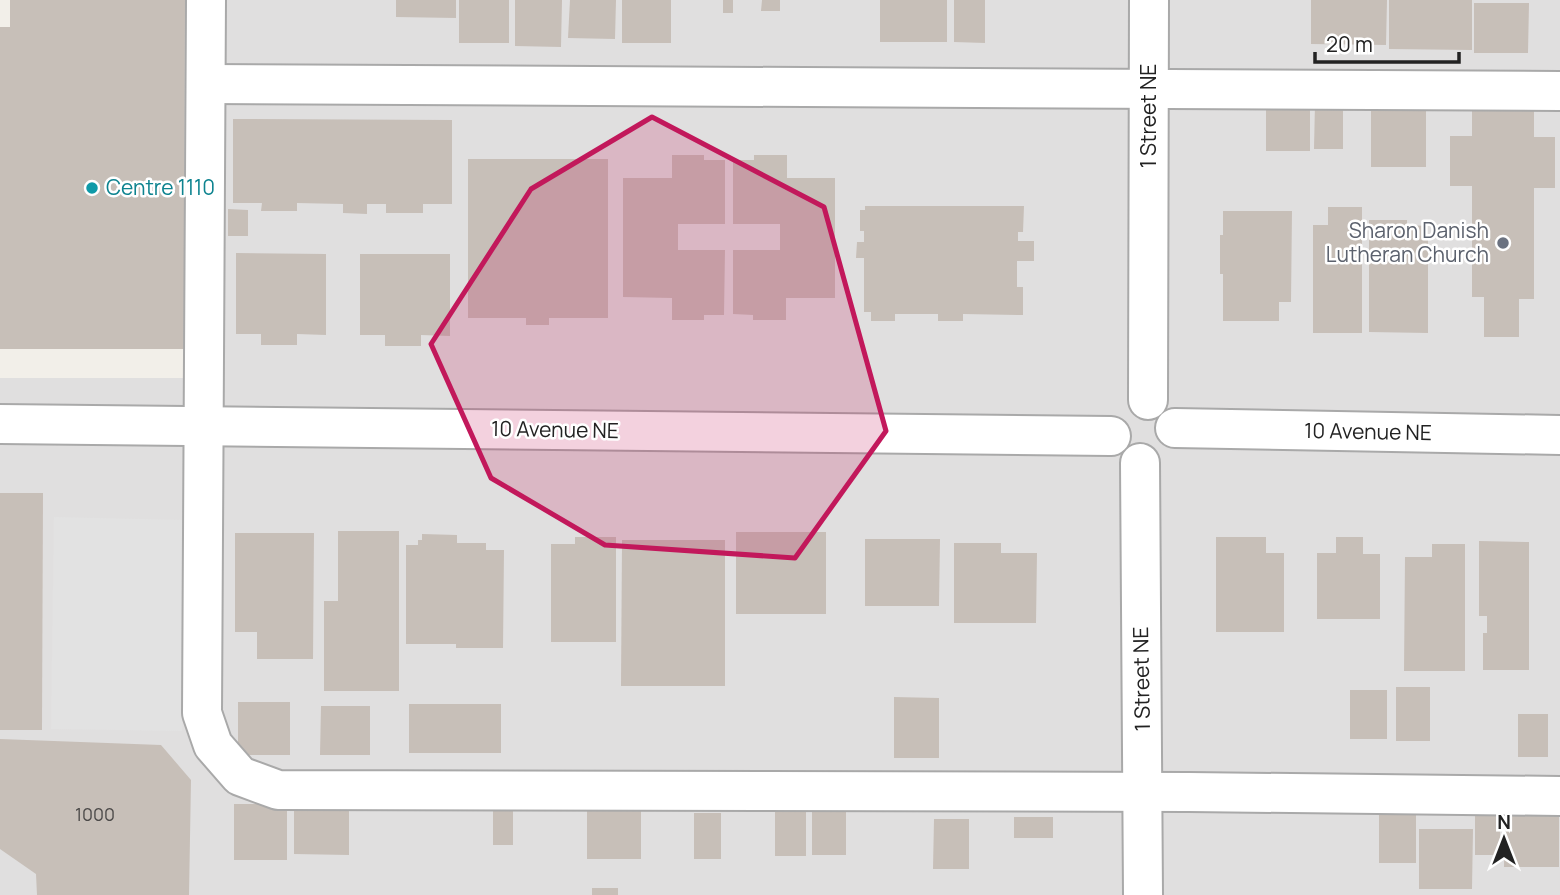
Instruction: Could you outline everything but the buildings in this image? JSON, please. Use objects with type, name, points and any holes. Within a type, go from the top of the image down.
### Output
[{"type":"street","points":[[206,0],[202,713],[213,745],[240,776],[278,790],[1560,796]]},
{"type":"street","name":"1 Street NE","points":[[1148,400],[1149,0]]},
{"type":"street","points":[[206,84],[1560,92]]},
{"type":"street","points":[[1137,400],[1148,400],[1167,410],[1173,418],[1175,428],[1174,442],[1166,454],[1154,462],[1140,463],[1127,458],[1116,449],[1111,436],[1112,422],[1118,411],[1137,400]]},
{"type":"street","name":"10 Avenue NE","points":[[0,424],[1111,436]]},
{"type":"street","name":"10 Avenue NE","points":[[1175,428],[1560,435]]},
{"type":"street","name":"1 Street NE","points":[[1140,463],[1143,895]]},
{"type":"highlighted area","points":[[652,117],[824,207],[886,431],[795,558],[605,545],[491,478],[431,344],[531,189]]},
{"type":"shaded area","points":[[198,0],[1560,0],[1560,895],[0,895],[0,378],[198,378]]},
{"type":"shaded area","points":[[54,517],[185,520],[182,731],[51,729]]},
{"type":"place","name":"Centre 1110","points":[[92,188]]},
{"type":"place","name":"Sharon Danish Lutheran Church","points":[[1503,243]]}]
